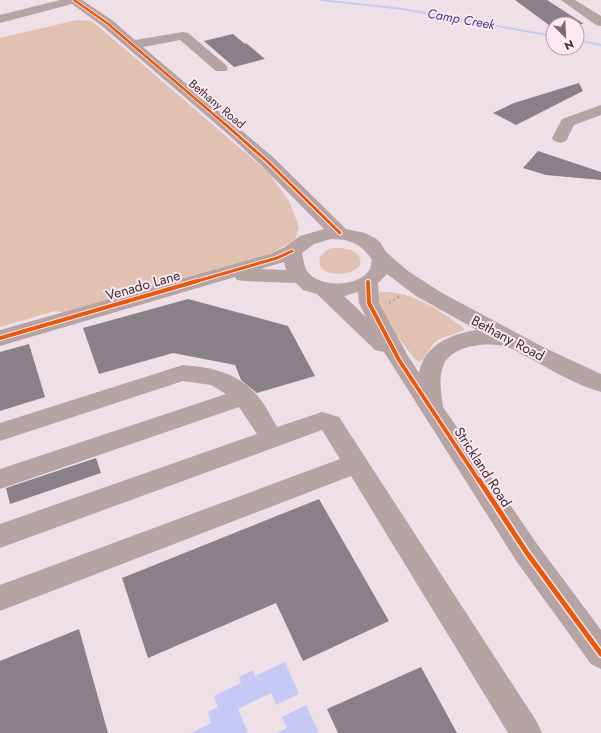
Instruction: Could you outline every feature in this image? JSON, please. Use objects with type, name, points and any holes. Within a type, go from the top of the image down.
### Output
[{"type":"street","points":[[0,19],[75,0]]},
{"type":"street","name":"Bethany Road","points":[[75,0],[107,23],[250,145],[340,233]]},
{"type":"street","points":[[570,2],[593,0]]},
{"type":"street","points":[[570,2],[601,22]]},
{"type":"street","points":[[132,45],[183,36],[221,68]]},
{"type":"street","points":[[560,138],[567,122],[601,110]]},
{"type":"street","name":"Bethany Road","points":[[291,185],[307,220],[299,246]]},
{"type":"street","points":[[340,233],[359,237],[369,242],[377,249],[381,257],[381,266],[371,280],[350,289],[324,289],[314,286],[299,277],[292,262],[299,246],[325,234],[340,233]]},
{"type":"street","name":"Venado Lane","points":[[0,338],[277,258],[299,246]]},
{"type":"street","name":"Bethany Road","points":[[381,257],[390,268],[417,288],[547,359],[601,384]]},
{"type":"street","name":"Venado Lane","points":[[199,281],[246,275],[299,277]]},
{"type":"street","name":"Bethany Road","points":[[371,280],[400,282],[417,288]]},
{"type":"street","name":"Strickland Road","points":[[371,280],[369,303],[399,360],[527,552],[601,654]]},
{"type":"street","name":"Strickland Road","points":[[324,289],[399,360]]},
{"type":"street","name":"Strickland Road","points":[[432,408],[429,387],[433,364],[436,357],[447,348],[463,341],[478,337],[495,336],[516,342]]},
{"type":"street","points":[[0,432],[183,373],[200,374],[233,384],[245,396],[272,438]]},
{"type":"street","points":[[0,479],[245,396]]},
{"type":"street","points":[[0,536],[322,421],[331,424],[526,733]]},
{"type":"street","points":[[0,598],[356,463]]},
{"type":"shaded area","points":[[77,20],[92,21],[268,172],[289,201],[299,227],[295,240],[264,257],[67,313],[55,311],[0,327],[0,38]]},
{"type":"shaded area","points":[[333,248],[346,249],[355,252],[361,261],[358,267],[343,274],[334,274],[326,271],[320,266],[320,257],[327,250]]},
{"type":"shaded area","points":[[381,292],[404,295],[426,303],[465,329],[435,342],[423,359],[419,362],[414,358],[384,317],[377,300],[378,293]]},
{"type":"water","points":[[285,662],[299,694],[276,705],[271,693],[238,709],[248,733],[191,733],[211,723],[208,712],[218,707],[214,696],[241,683],[239,677],[253,670],[255,676]]},
{"type":"water","points":[[306,705],[319,733],[277,733],[287,728],[282,717]]},
{"type":"building","points":[[515,0],[547,0],[572,16],[545,16],[545,22]]},
{"type":"building","points":[[233,34],[265,59],[234,67],[204,41]]},
{"type":"building","points":[[579,83],[583,91],[516,125],[493,113],[514,103]]},
{"type":"building","points":[[538,151],[601,172],[601,180],[546,175],[523,168]]},
{"type":"building","points":[[188,299],[288,326],[315,376],[257,393],[241,380],[235,365],[173,353],[99,374],[83,328]]},
{"type":"building","points":[[29,344],[45,397],[0,411],[0,352]]},
{"type":"building","points":[[96,458],[101,473],[10,504],[6,488]]},
{"type":"building","points":[[319,499],[389,621],[303,661],[276,603],[148,658],[122,578]]},
{"type":"building","points":[[79,629],[108,733],[0,733],[0,661]]},
{"type":"building","points":[[421,667],[457,733],[338,733],[327,709]]},
{"type":"waterway","name":"Camp Creek","points":[[321,0],[403,9],[545,35]]},
{"type":"waterway","name":"Camp Creek","points":[[585,42],[601,45]]},
{"type":"cycle path","points":[[74,0],[107,23],[236,133],[268,162],[325,220],[340,233]]},
{"type":"cycle path","points":[[0,338],[277,258],[292,251]]},
{"type":"cycle path","points":[[368,282],[369,303],[399,360],[527,553],[601,654]]}]
